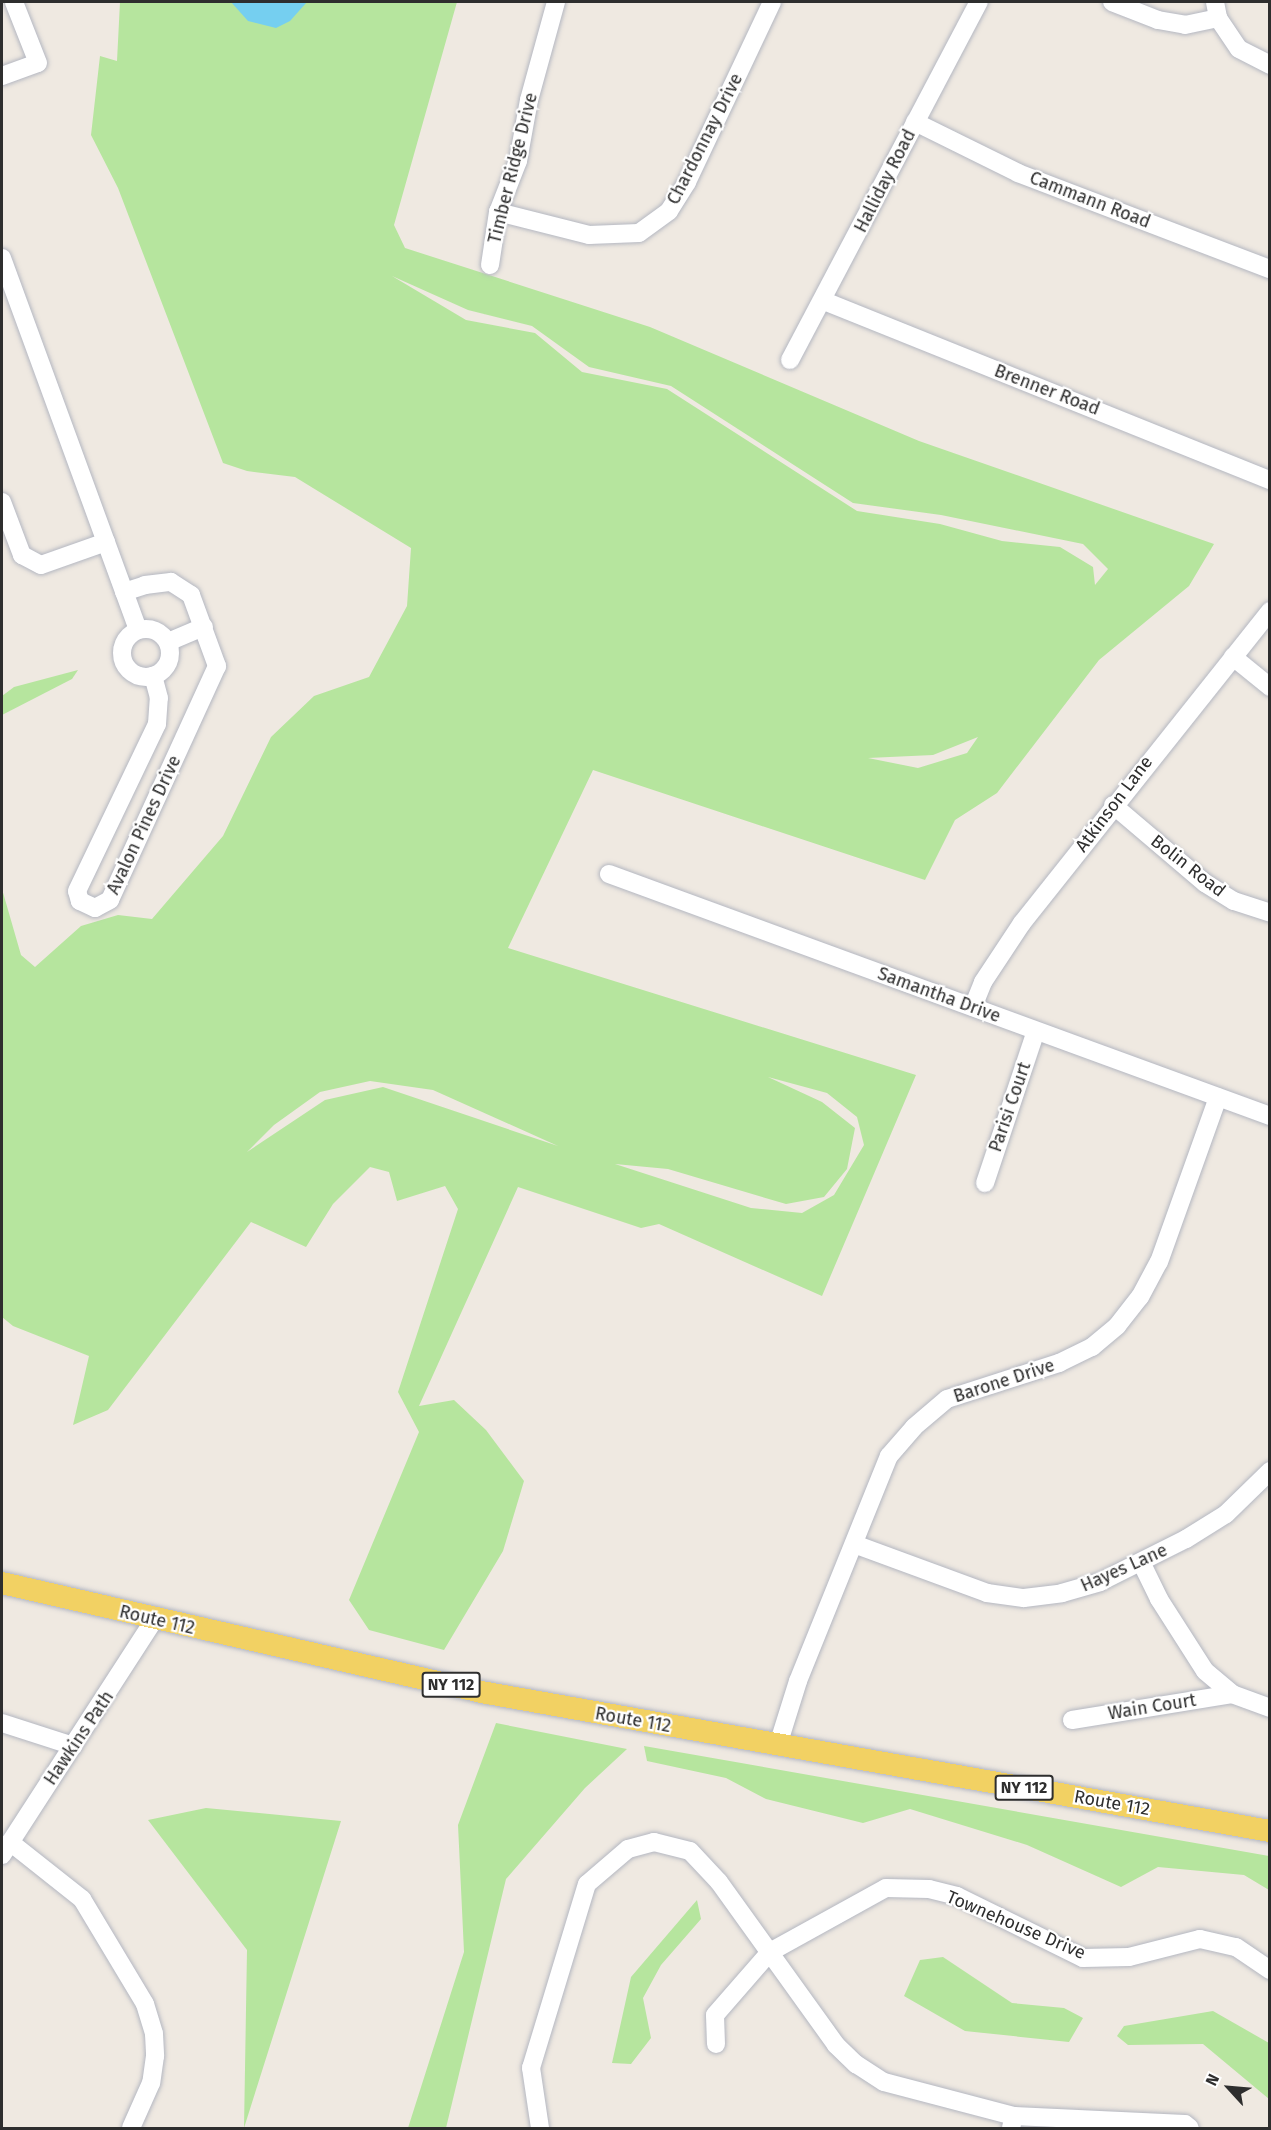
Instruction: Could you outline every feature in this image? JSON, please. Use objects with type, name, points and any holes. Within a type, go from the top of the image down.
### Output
[{"type":"main road","name":"Route 112","points":[[2,1582],[154,1620],[487,1693],[1269,1831]]},
{"type":"street","points":[[2,75],[38,63],[14,2]]},
{"type":"street","name":"Timber Ridge Drive","points":[[490,265],[498,212],[518,161],[529,100],[556,2]]},
{"type":"street","name":"Chardonnay Drive","points":[[498,212],[589,235],[639,233],[669,211],[687,182],[772,2]]},
{"type":"street","name":"Halliday Road","points":[[790,360],[824,301],[979,2]]},
{"type":"street","points":[[1112,2],[1158,20],[1185,25],[1216,10],[1239,49],[1269,65]]},
{"type":"street","name":"Cammann Road","points":[[915,122],[997,164],[1269,269]]},
{"type":"street","points":[[2,258],[138,630]]},
{"type":"street","name":"Brenner Road","points":[[824,301],[1269,480]]},
{"type":"street","points":[[2,502],[22,555],[40,565],[106,542]]},
{"type":"street","name":"Avalon Pines Drive","points":[[124,592],[171,582],[191,595],[217,666],[110,900],[95,908],[80,902],[77,891],[157,724],[159,698],[153,676]]},
{"type":"street","name":"Atkinson Lane","points":[[973,1007],[1004,949],[1113,805],[1269,611]]},
{"type":"street","points":[[168,642],[204,627]]},
{"type":"street","points":[[138,630],[160,633],[168,642],[167,665],[153,676],[136,675],[122,659],[126,639],[138,630]]},
{"type":"street","points":[[1233,657],[1269,687]]},
{"type":"street","name":"Bolin Road","points":[[1113,805],[1205,883],[1234,902],[1269,914]]},
{"type":"street","points":[[102,838],[132,853]]},
{"type":"street","name":"Samantha Drive","points":[[609,874],[1269,1116]]},
{"type":"street","name":"Parisi Court","points":[[985,1183],[1036,1030]]},
{"type":"street","name":"Barone Drive","points":[[778,1745],[798,1681],[889,1456],[914,1427],[947,1399],[1059,1363],[1092,1347],[1118,1326],[1140,1297],[1159,1262],[1218,1097]]},
{"type":"street","name":"Hayes Lane","points":[[854,1544],[950,1582],[1024,1598],[1062,1593],[1100,1582],[1142,1564],[1226,1514],[1269,1471]]},
{"type":"street","points":[[1142,1564],[1159,1599],[1205,1671],[1232,1694],[1269,1708]]},
{"type":"street","name":"Hawkins Path","points":[[6,1848],[154,1620]]},
{"type":"street","name":"Wain Court","points":[[1072,1720],[1232,1694]]},
{"type":"street","points":[[2,1723],[73,1746]]},
{"type":"street","points":[[540,2128],[531,2068],[587,1884],[628,1849],[654,1842],[690,1851],[719,1882],[836,2045],[869,2074],[925,2095],[1012,2122],[1185,2124],[1190,2128]]},
{"type":"street","points":[[6,1848],[82,1899],[144,2004],[154,2034],[155,2056],[151,2083],[131,2128]]},
{"type":"street","name":"Townehouse Drive","points":[[716,2044],[715,2015],[770,1952],[886,1888],[929,1889],[957,1896],[1083,1958],[1129,1957],[1200,1939],[1236,1947],[1269,1970]]},
{"type":"green space","points":[[120,2],[457,2],[394,225],[405,248],[650,327],[919,441],[1214,544],[1189,586],[1099,660],[997,793],[955,820],[925,880],[593,770],[508,948],[916,1075],[822,1296],[659,1224],[641,1228],[518,1187],[419,1406],[454,1400],[486,1430],[524,1481],[503,1551],[444,1650],[369,1630],[349,1600],[419,1432],[398,1392],[458,1209],[445,1186],[397,1201],[389,1172],[370,1167],[333,1204],[306,1247],[251,1222],[108,1410],[73,1425],[89,1356],[13,1326],[2,1317],[2,889],[21,955],[35,967],[81,926],[118,915],[152,919],[223,836],[271,737],[314,696],[369,677],[407,606],[411,548],[295,477],[247,471],[223,463],[118,188],[91,135],[100,56],[117,61]],"holes":[[[392,276],[468,310],[532,326],[589,367],[671,386],[853,503],[941,515],[1083,544],[1108,569],[1095,585],[1093,567],[1060,547],[1002,541],[940,524],[857,511],[667,389],[582,372],[535,333],[466,320]],[[978,737],[967,753],[918,768],[868,758],[933,755]],[[768,1077],[827,1093],[857,1117],[864,1145],[834,1195],[802,1213],[751,1208],[615,1164],[668,1169],[786,1204],[824,1197],[847,1169],[855,1128],[822,1102]],[[370,1081],[433,1090],[558,1146],[383,1087],[325,1100],[247,1152],[274,1125],[320,1092]]]},
{"type":"green space","points":[[78,670],[72,679],[2,715],[2,696],[14,687]]},
{"type":"green space","points":[[496,1723],[627,1749],[585,1788],[506,1879],[446,2128],[408,2128],[464,1952],[458,1825]]},
{"type":"green space","points":[[644,1746],[1269,1856],[1269,1890],[1244,1875],[1158,1867],[1121,1887],[1027,1845],[910,1809],[863,1823],[766,1799],[726,1778],[647,1761]]},
{"type":"green space","points":[[206,1808],[341,1821],[244,2128],[247,1950],[148,1820]]},
{"type":"green space","points":[[697,1900],[701,1919],[661,1965],[643,1998],[651,2038],[631,2064],[612,2063],[631,1977]]},
{"type":"green space","points":[[943,1957],[1012,2003],[1064,2008],[1083,2018],[1069,2042],[965,2031],[904,1996],[920,1960]]},
{"type":"green space","points":[[1213,2011],[1269,2043],[1269,2099],[1203,2044],[1128,2045],[1117,2036],[1124,2026]]},
{"type":"water","points":[[231,2],[307,2],[290,21],[276,28],[248,21]]}]
